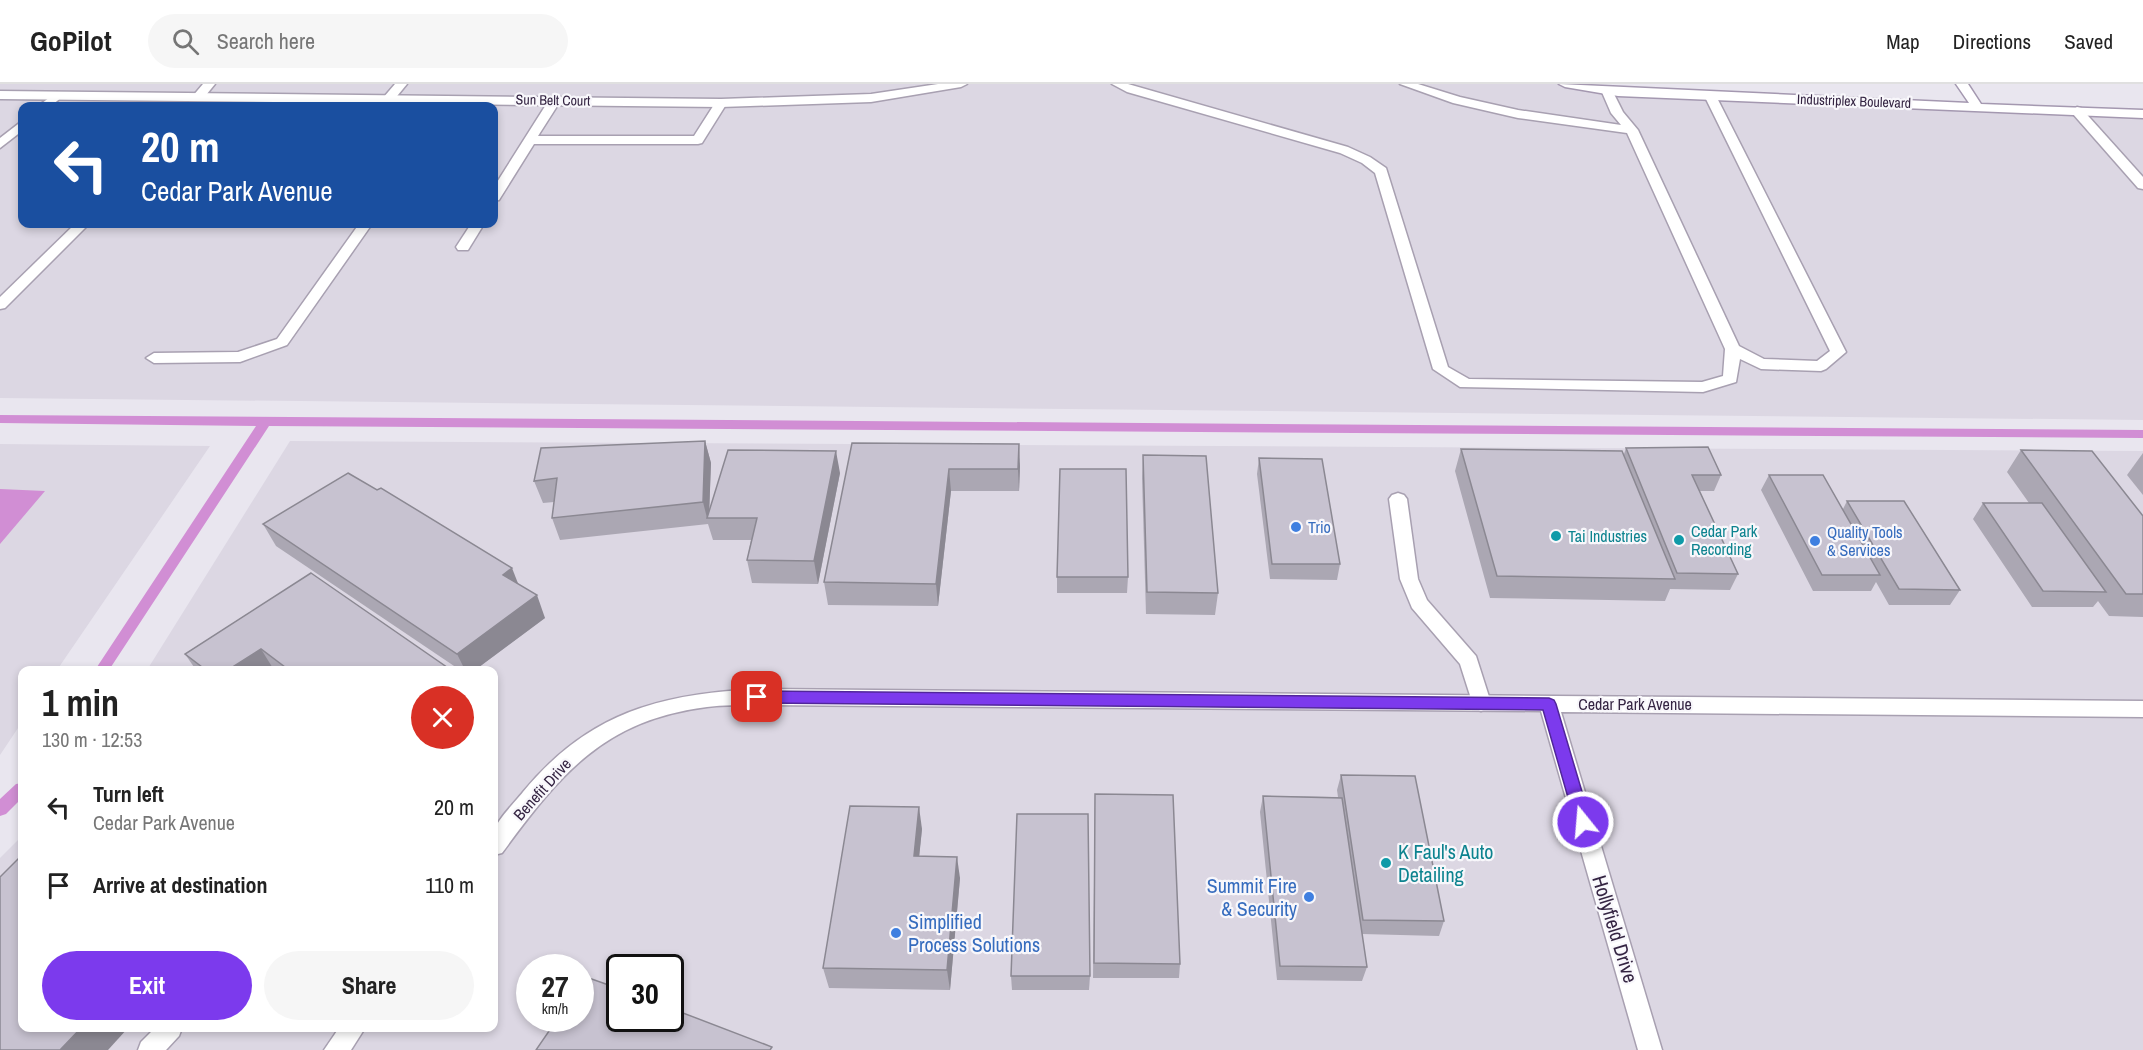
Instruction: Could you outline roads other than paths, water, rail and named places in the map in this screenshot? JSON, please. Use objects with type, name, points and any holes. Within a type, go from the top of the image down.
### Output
[{"type":"street","points":[[202,100],[209,84]]},
{"type":"street","points":[[389,98],[401,84]]},
{"type":"street","name":"Sun Belt Court","points":[[0,95],[202,100],[389,98],[449,102],[555,100],[722,103],[871,98],[961,84]]},
{"type":"street","points":[[1124,87],[1154,84]]},
{"type":"street","points":[[1406,84],[1457,100],[1518,114],[1632,130]]},
{"type":"street","name":"Industriplex Boulevard","points":[[1565,84],[1607,90],[2143,114]]},
{"type":"street","points":[[1962,84],[1977,107]]},
{"type":"street","points":[[1124,87],[1344,150],[1366,160],[1381,171],[1441,369],[1466,384],[1703,387],[1731,379],[1733,349],[1632,130],[1617,113],[1607,90]]},
{"type":"street","points":[[1710,95],[1838,352],[1821,366],[1761,364],[1733,349]]},
{"type":"street","points":[[49,102],[57,96]]},
{"type":"street","points":[[498,190],[555,100]]},
{"type":"street","points":[[529,140],[698,140],[722,103]]},
{"type":"street","points":[[2077,111],[2143,185]]},
{"type":"street","points":[[0,132],[18,128]]},
{"type":"street","points":[[0,144],[18,128]]},
{"type":"street","points":[[0,305],[78,228]]},
{"type":"street","points":[[154,358],[240,357],[282,342],[362,228]]},
{"type":"street","points":[[463,247],[475,228]]},
{"type":"street","points":[[1398,499],[1409,579],[1419,603],[1469,661],[1481,703]]},
{"type":"street","name":"Cedar Park Avenue","points":[[595,739],[628,721],[665,707],[705,699],[757,697],[2143,709]]},
{"type":"street","name":"Hollyfield Drive","points":[[1549,704],[1650,1050]]},
{"type":"street","name":"Benefit Drive","points":[[498,841],[538,788],[563,762],[595,739]]},
{"type":"street","points":[[150,1050],[166,1032]]},
{"type":"street","points":[[336,1050],[350,1032]]},
{"type":"waterway","points":[[0,419],[265,422]]},
{"type":"waterway","points":[[105,666],[265,422]]},
{"type":"waterway","points":[[265,422],[2143,434]]},
{"type":"waterway","points":[[0,809],[18,793]]},
{"type":"place","name":"Trio","points":[[1296,527]]},
{"type":"place","name":"Tai Industries","points":[[1556,536]]},
{"type":"place","name":"Cedar Park Recording","points":[[1679,540]]},
{"type":"place","name":"Quality Tools & Services","points":[[1815,541]]},
{"type":"place","name":"K Faul's Auto Detailing","points":[[1386,863]]},
{"type":"place","name":"Summit Fire & Security","points":[[1309,897]]},
{"type":"place","name":"Simplified Process Solutions","points":[[896,933]]}]
